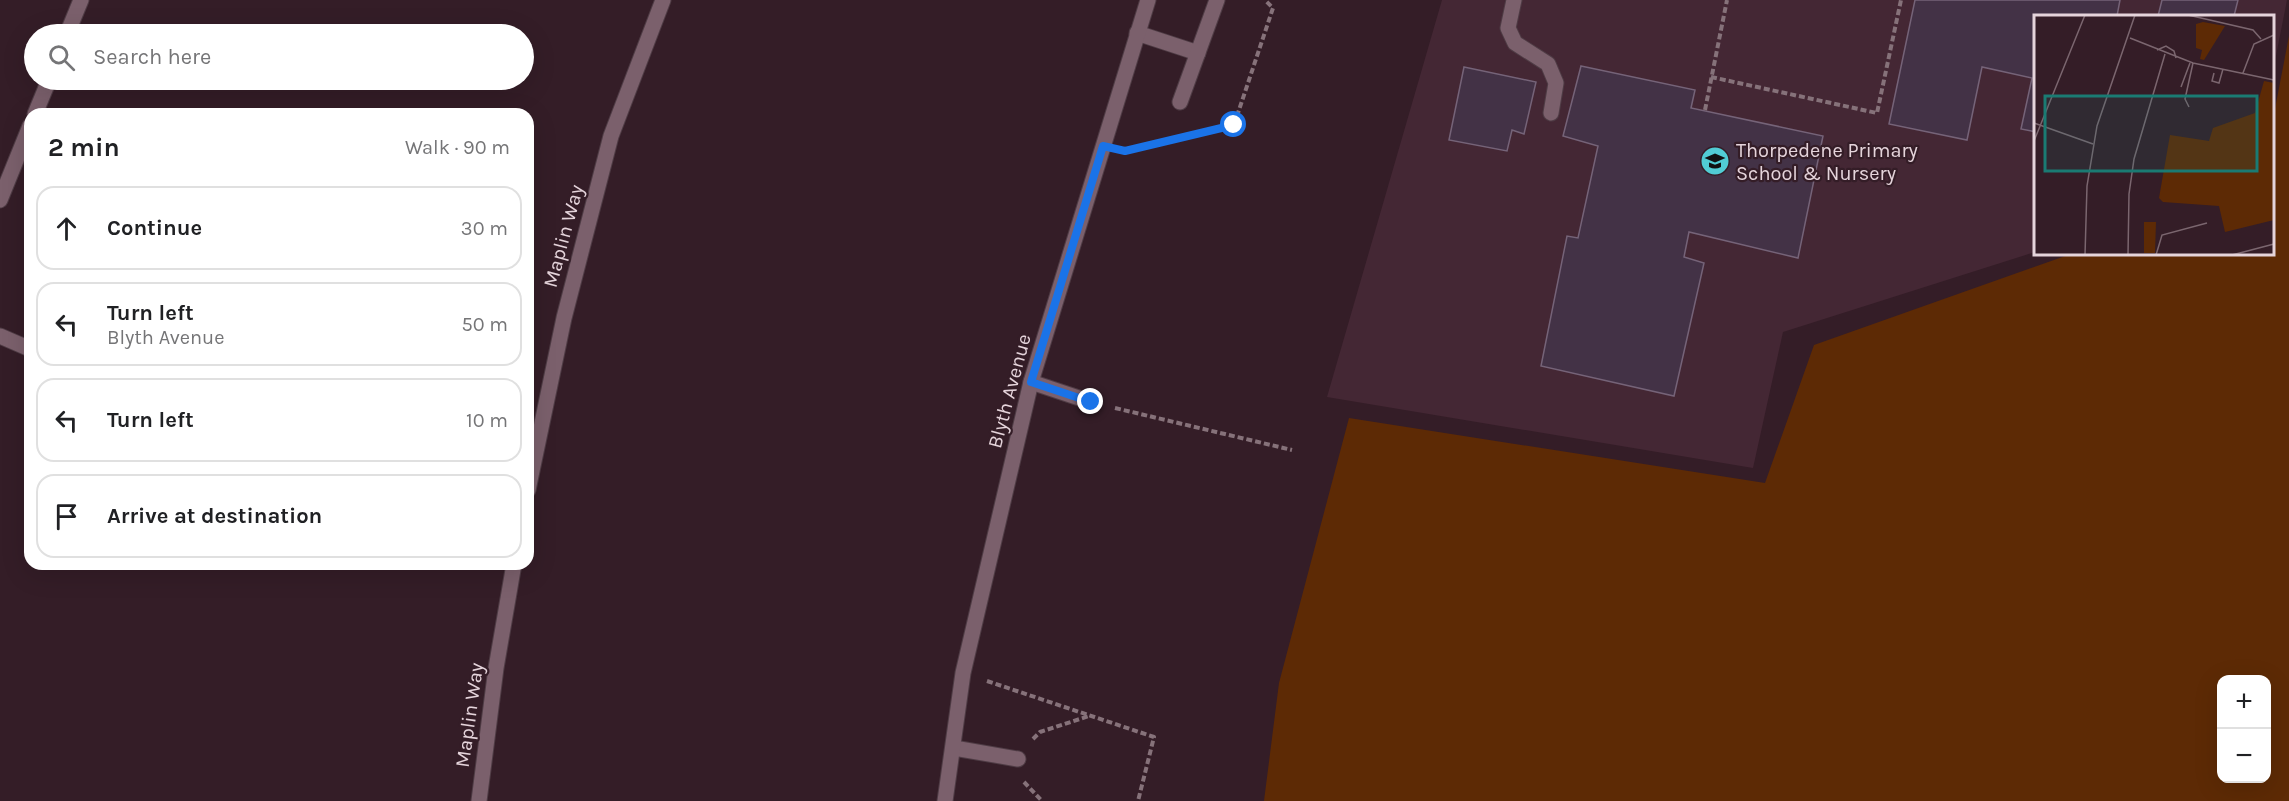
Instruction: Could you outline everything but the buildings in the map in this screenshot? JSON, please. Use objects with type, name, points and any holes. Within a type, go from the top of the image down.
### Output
[{"type":"street","points":[[71,24],[81,0]]},
{"type":"street","name":"Maplin Way","points":[[534,461],[564,318],[611,136],[663,0]]},
{"type":"street","name":"Blyth Avenue","points":[[945,801],[963,673],[1031,382],[1148,0]]},
{"type":"street","points":[[1180,102],[1217,0]]},
{"type":"street","points":[[1514,0],[1508,28],[1515,43],[1548,64],[1556,83],[1551,113]]},
{"type":"street","points":[[1137,33],[1198,53]]},
{"type":"street","points":[[37,108],[45,90]]},
{"type":"street","points":[[0,200],[24,141]]},
{"type":"street","points":[[0,336],[24,346]]},
{"type":"street","points":[[1031,382],[1091,402]]},
{"type":"street","name":"Maplin Way","points":[[479,801],[496,668],[513,570]]},
{"type":"street","points":[[954,748],[1018,759]]},
{"type":"path","points":[[1103,146],[1125,151],[1234,125],[1273,8],[1265,0]]},
{"type":"path","points":[[1705,110],[1727,0]]},
{"type":"path","points":[[1712,77],[1877,113],[1901,0]]},
{"type":"path","points":[[1091,402],[1292,450]]},
{"type":"path","points":[[963,673],[1154,737],[1138,801]]},
{"type":"shaded area","name":"Thorpedene Primary School & Nursery","points":[[1442,0],[2287,0],[2274,66],[2274,15],[2034,15],[2034,252],[1783,332],[1753,468],[1327,397]]},
{"type":"shaded area","points":[[2289,36],[2289,801],[1264,801],[1279,683],[1349,418],[1765,483],[1814,345],[2068,255],[2274,255],[2274,114]]},
{"type":"place","name":"Thorpedene Primary School & Nursery","points":[[1715,161]]},
{"type":"route","points":[[1091,402],[1031,382],[1103,146],[1125,151],[1234,125]]}]
